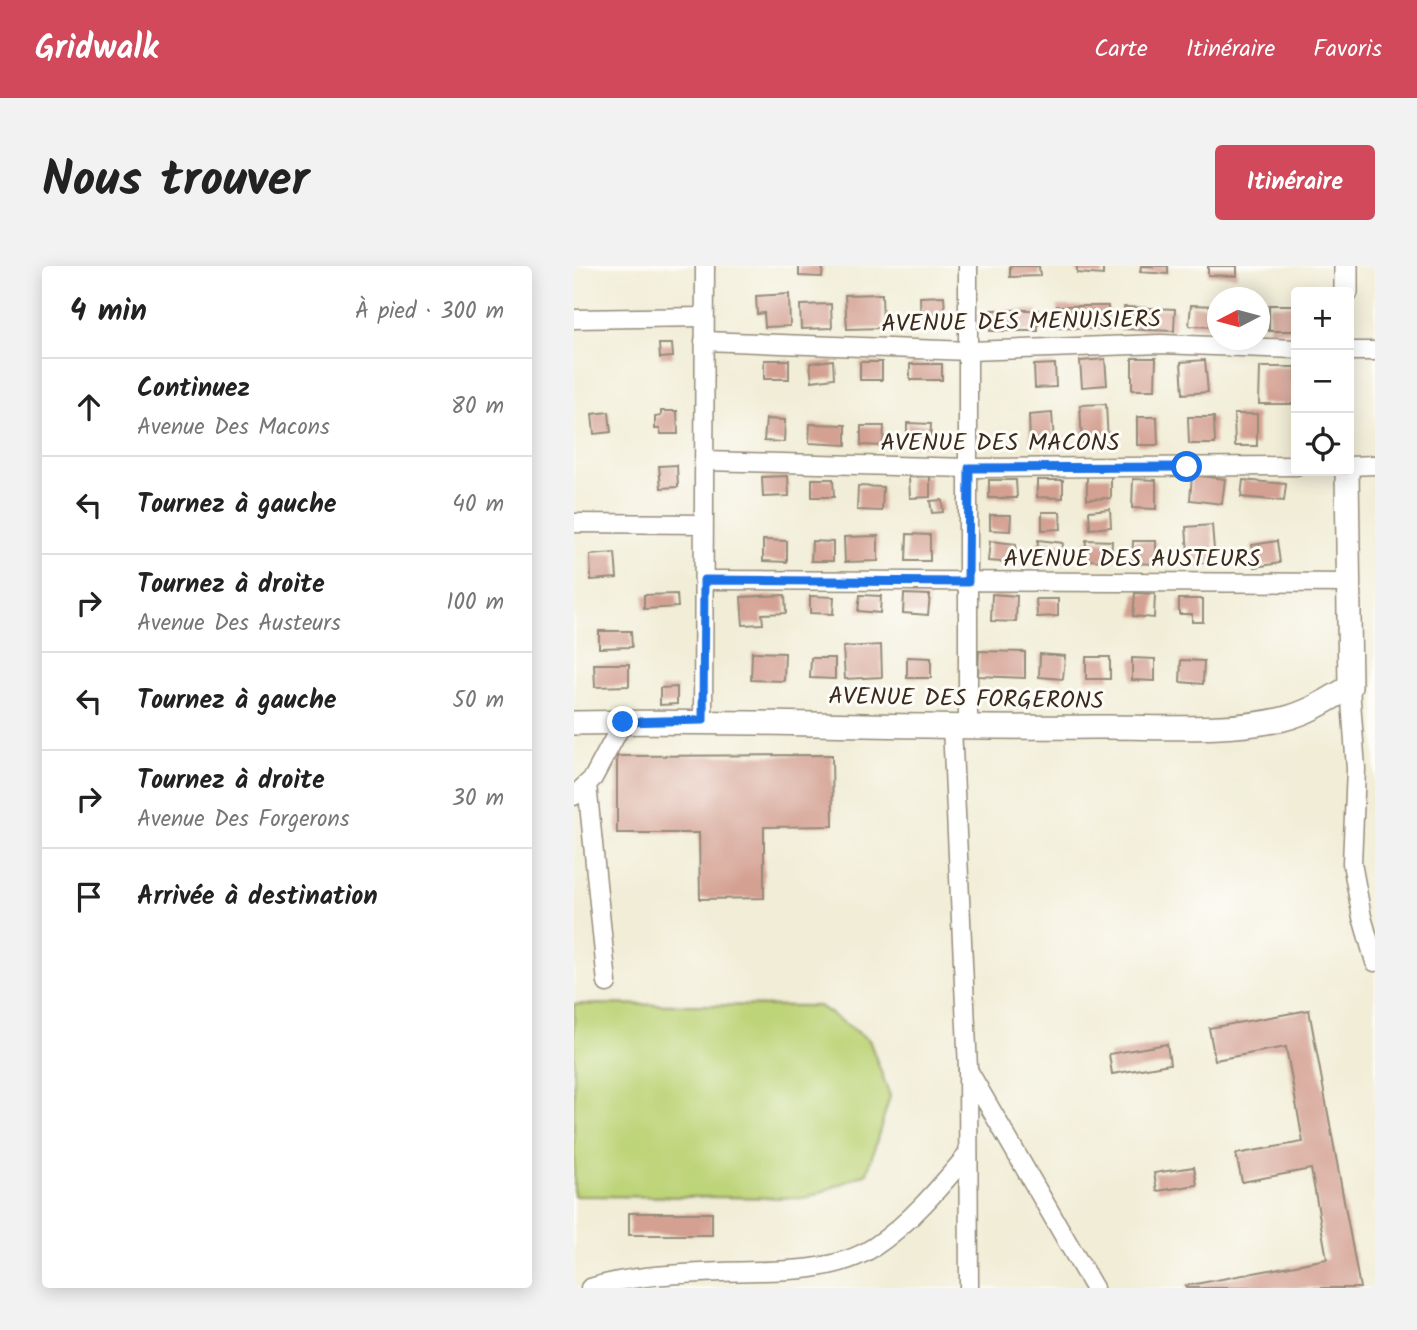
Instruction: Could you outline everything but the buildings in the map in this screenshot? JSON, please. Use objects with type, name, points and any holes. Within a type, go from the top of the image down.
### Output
[{"type":"street","points":[[703,720],[705,266]]},
{"type":"street","points":[[968,266],[968,582],[960,727],[968,1069],[969,1288]]},
{"type":"street","points":[[1346,266],[1346,287]]},
{"type":"street","points":[[574,319],[703,317]]},
{"type":"street","name":"AVENUE DES MENUISIERS","points":[[704,341],[969,351],[1161,344],[1291,349]]},
{"type":"street","points":[[1354,351],[1375,351]]},
{"type":"street","name":"AVENUE DES MACONS","points":[[704,461],[969,468],[1291,466]]},
{"type":"street","points":[[1354,467],[1375,465]]},
{"type":"street","points":[[1348,476],[1350,687],[1356,769],[1352,863],[1362,917],[1374,950]]},
{"type":"street","points":[[574,523],[703,524]]},
{"type":"street","name":"AVENUE DES AUSTEURS","points":[[704,580],[1349,583]]},
{"type":"street","name":"AVENUE DES FORGERONS","points":[[574,723],[703,720],[960,727],[1251,724],[1311,710],[1350,687]]},
{"type":"street","points":[[607,983],[580,790],[607,756],[623,722]]},
{"type":"street","points":[[968,1069],[1094,1288]]},
{"type":"street","points":[[590,1288],[645,1278],[795,1270],[853,1258],[874,1247],[896,1229],[968,1154]]},
{"type":"green space","points":[[574,1004],[819,1006],[869,1040],[890,1096],[867,1173],[807,1198],[574,1196]]},
{"type":"route","points":[[623,722],[703,720],[704,580],[968,582],[969,468],[1187,467]]}]
